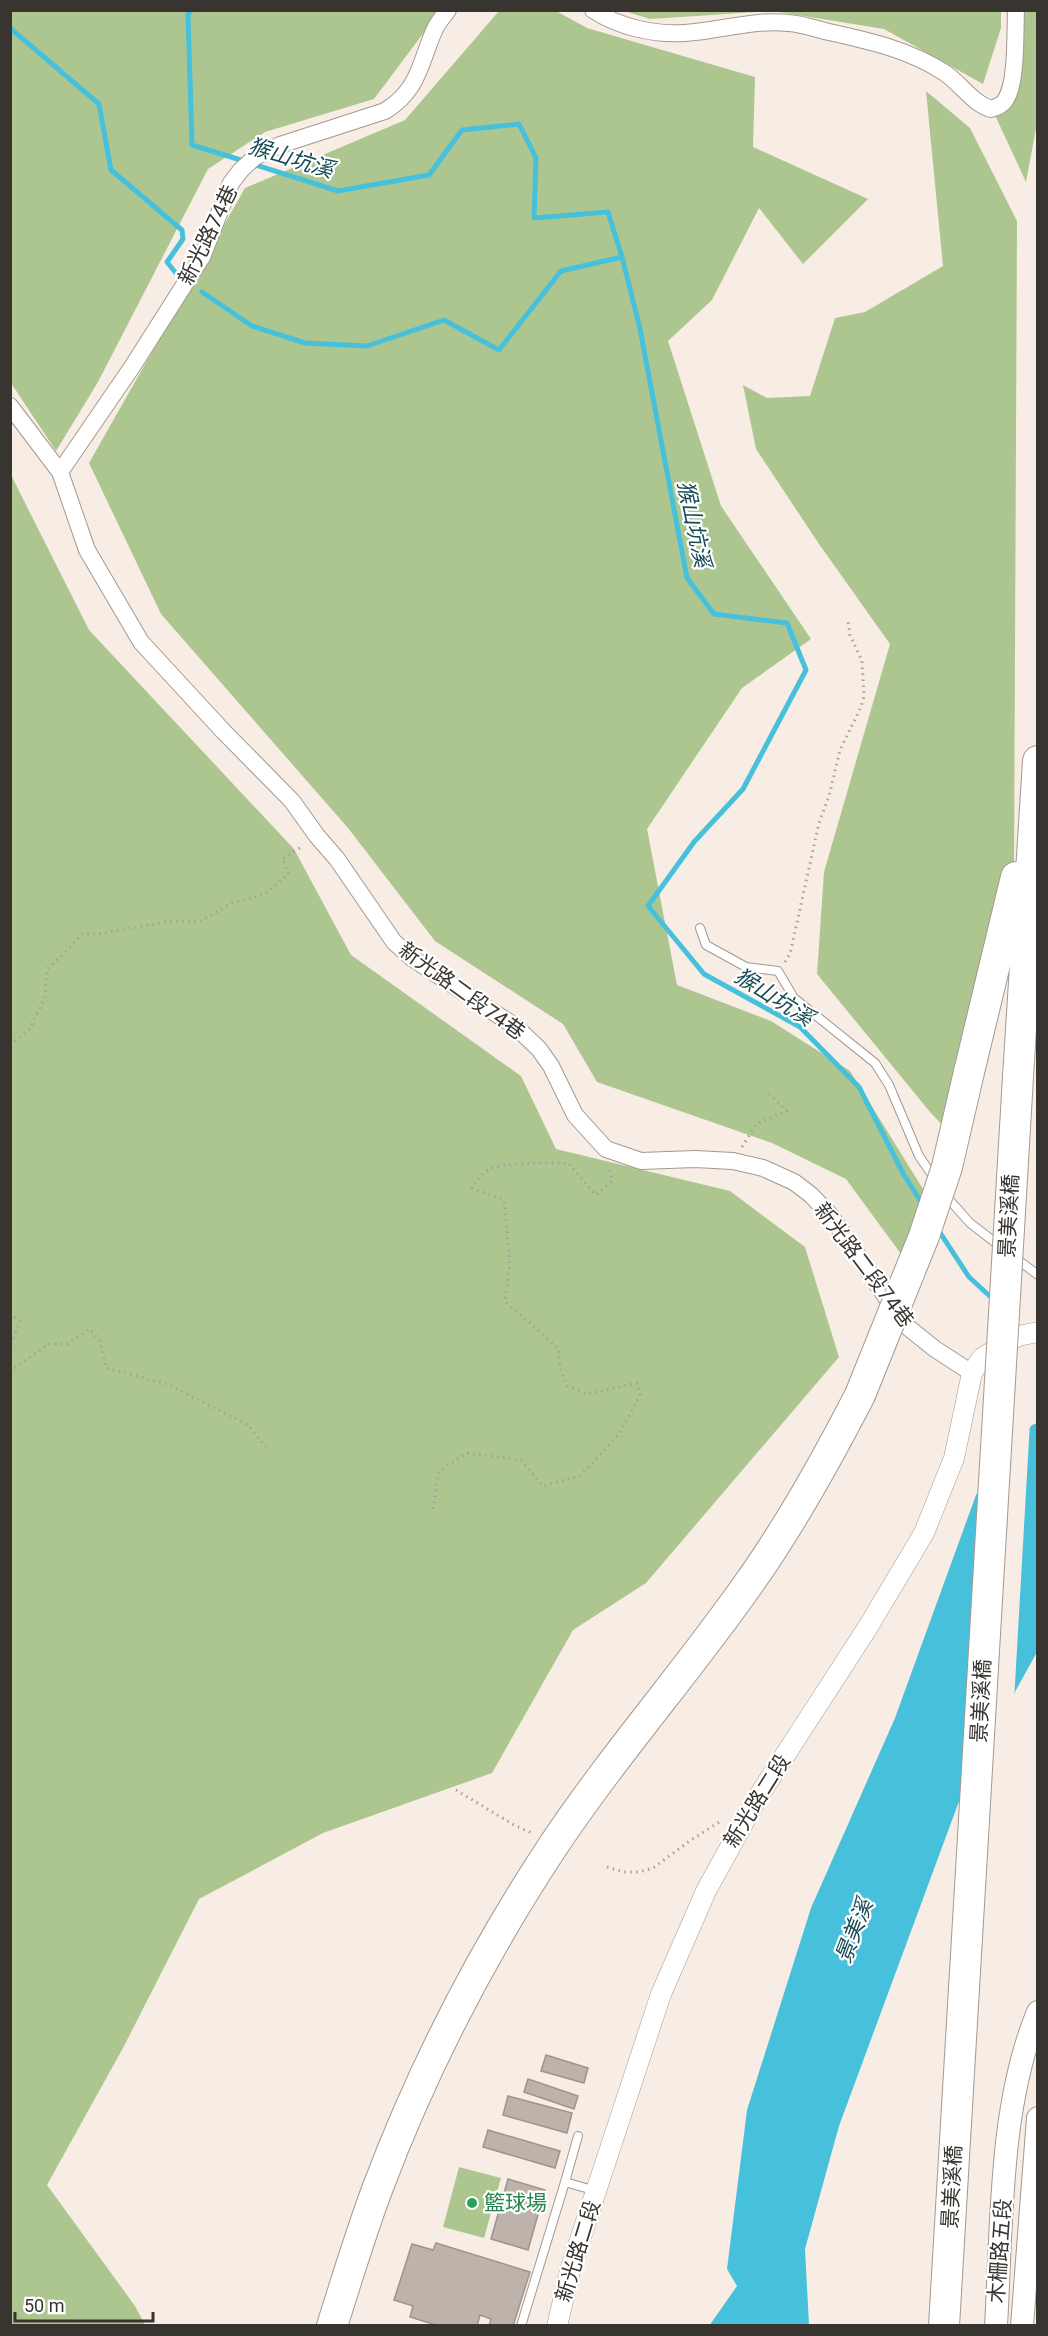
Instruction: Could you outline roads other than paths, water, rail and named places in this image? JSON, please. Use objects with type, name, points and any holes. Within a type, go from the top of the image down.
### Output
[{"type":"highway","points":[[332,2325],[378,2187],[410,2110],[450,2023],[508,1920],[553,1846],[588,1796],[748,1584],[827,1459],[860,1395],[920,1246],[947,1167],[1035,798],[1038,761]]},
{"type":"highway","name":"景美溪橋","points":[[944,2325],[1035,798]]},
{"type":"main road","name":"木柵路五段","points":[[996,2325],[1008,2126],[1026,2041],[1038,2012]]},
{"type":"main road","name":"木柵路五段","points":[[1022,2325],[1038,2118]]},
{"type":"street","name":"新光路74巷","points":[[60,471],[132,368],[202,257],[231,183],[241,170],[255,157],[280,145],[386,111],[397,104],[422,69],[435,29],[447,10]]},
{"type":"street","points":[[593,10],[620,24],[659,32],[685,33],[758,22],[791,23],[881,43],[924,60],[962,86],[979,105],[991,109],[1005,102],[1010,92],[1016,10]]},
{"type":"street","name":"新光路二段74巷","points":[[10,406],[60,471],[87,550],[141,642],[292,801],[337,859],[394,942],[412,958],[516,1027],[539,1049],[551,1066],[575,1115],[606,1149],[641,1161],[694,1159],[733,1161],[763,1168],[794,1182],[811,1195],[831,1216],[905,1325],[935,1349],[977,1365]]},
{"type":"street","points":[[977,1365],[1018,1336],[1038,1332]]},
{"type":"street","name":"新光路二段","points":[[557,2325],[571,2267],[665,1984],[706,1890],[756,1800],[874,1618],[924,1533],[954,1458],[977,1365]]},
{"type":"street","name":"木柵路五段","points":[[1005,2177],[1035,2178]]},
{"type":"lane","points":[[700,928],[706,945],[746,967],[778,971],[794,998],[875,1064],[889,1085],[919,1156],[949,1202],[970,1222],[1038,1275]]},
{"type":"lane","points":[[521,2325],[579,2136]]},
{"type":"lane","points":[[565,2182],[596,2192]]},
{"type":"water","name":"景美溪","points":[[1037,1423],[1037,1652],[968,1777],[839,2126],[805,2249],[809,2325],[709,2326],[737,2286],[727,2269],[747,2110],[811,1908],[895,1718],[976,1495],[1032,1425]]},
{"type":"waterway","name":"猴山坑溪","points":[[191,10],[188,14],[192,145],[244,161]]},
{"type":"waterway","points":[[10,28],[99,104],[111,170],[182,230],[183,239],[167,262],[175,272]]},
{"type":"waterway","name":"猴山坑溪","points":[[253,164],[338,191],[429,175],[462,130],[519,124],[536,158],[534,218],[608,212],[640,329],[687,578],[714,614],[787,623],[806,670],[743,789],[694,842],[648,906],[704,974],[800,1027],[859,1087],[904,1175],[923,1205]]},
{"type":"waterway","points":[[202,292],[252,326],[305,343],[367,346],[444,320],[499,350],[561,271],[622,257]]},
{"type":"waterway","name":"猴山坑溪","points":[[937,1228],[969,1277],[994,1300]]},
{"type":"place","name":"籃球場","points":[[472,2203]]}]
